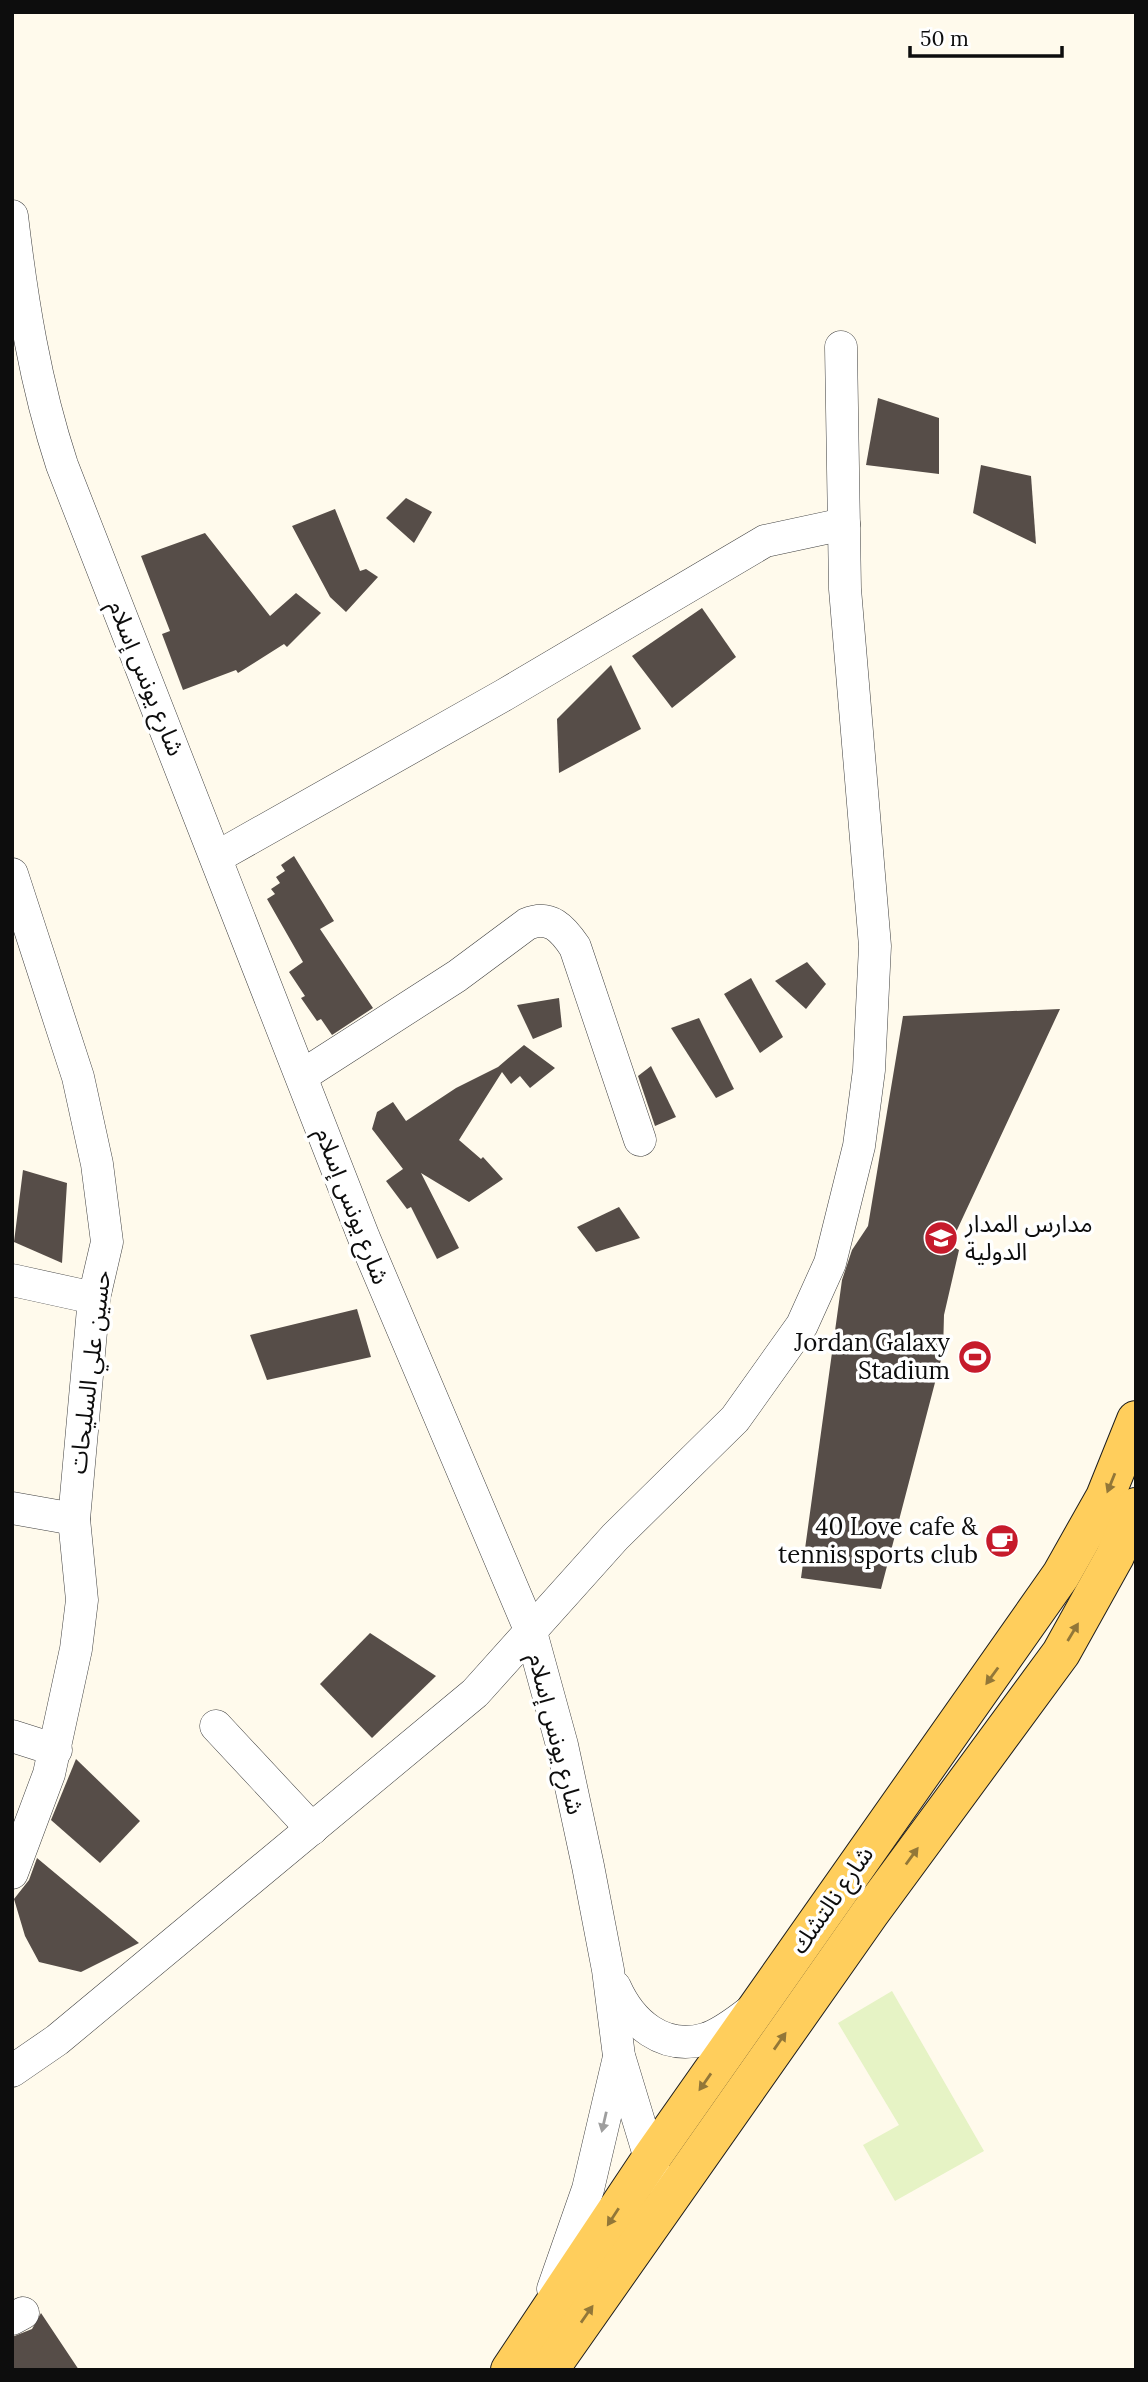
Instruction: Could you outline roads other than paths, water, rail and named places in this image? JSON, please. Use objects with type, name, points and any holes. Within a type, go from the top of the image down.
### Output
[{"type":"main road","name":"شارع نالتشك","points":[[510,2370],[650,2160],[1061,1575],[1105,1497],[1136,1420]]},
{"type":"main road","name":"شارع نالتشك","points":[[548,2370],[870,1913],[1061,1653],[1109,1566],[1136,1507]]},
{"type":"street","name":"شارع يونس إسلام","points":[[12,216],[22,306],[39,390],[53,438],[411,1354],[530,1632],[562,1745],[608,1970],[619,2056],[664,2204]]},
{"type":"street","points":[[12,2071],[57,2040],[475,1693],[615,1537],[736,1419],[802,1325],[833,1251],[859,1146],[869,1070],[875,946],[845,589],[841,347]]},
{"type":"street","points":[[217,857],[504,695],[765,541],[844,524]]},
{"type":"street","name":"حسين علي السليحات","points":[[12,874],[65,1028],[97,1164],[107,1242],[94,1298],[74,1519],[82,1600],[66,1707],[40,1804],[12,1873]]},
{"type":"street","points":[[303,1075],[457,976],[527,924],[536,920],[549,921],[560,927],[575,947],[640,1140]]},
{"type":"street","points":[[12,1280],[94,1298]]},
{"type":"street","points":[[12,1508],[74,1519]]},
{"type":"street","points":[[216,1726],[312,1829]]},
{"type":"street","points":[[12,1736],[56,1750]]},
{"type":"street","points":[[608,1970],[622,2003],[634,2020],[662,2038],[688,2041],[704,2039],[757,2007]]},
{"type":"street","points":[[540,2327],[588,2189],[619,2056]]},
{"type":"place","name":"مدارس المدار الدولية","points":[[941,1238]]},
{"type":"place","name":"Jordan Galaxy Stadium","points":[[975,1357]]},
{"type":"place","name":"40 Love cafe & tennis sports club","points":[[1002,1541]]}]
